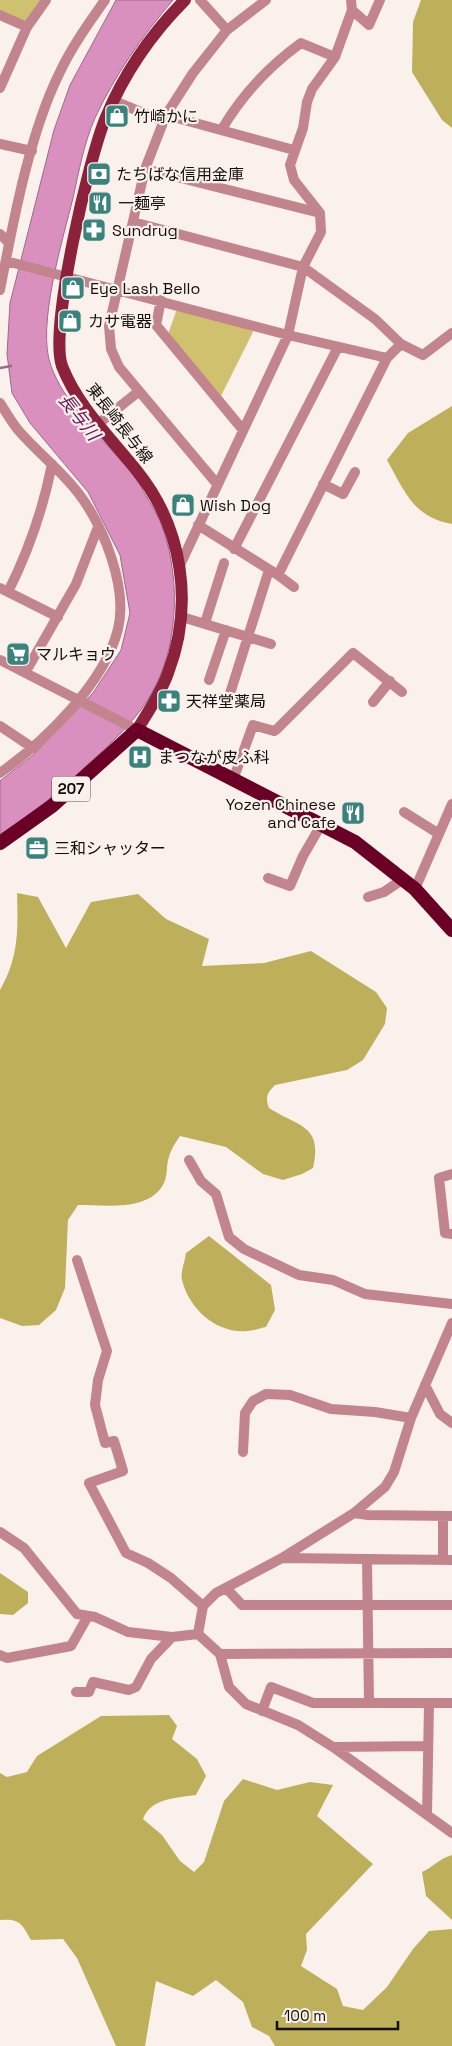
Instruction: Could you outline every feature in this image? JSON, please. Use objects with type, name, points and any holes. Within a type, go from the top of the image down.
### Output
[{"type":"highway","points":[[134,729],[355,842],[415,889],[451,927]]},
{"type":"highway","name":"207","points":[[0,843],[52,806],[134,729]]},
{"type":"main road","name":"東長崎長与線","points":[[134,729],[168,676],[176,649],[182,617],[180,565],[170,529],[156,497],[77,398],[62,364],[60,330],[64,277],[95,147],[114,101],[151,38],[185,0]]},
{"type":"street","points":[[0,88],[26,27],[46,0]]},
{"type":"street","points":[[0,290],[2,274],[9,263],[9,243],[32,151],[58,75],[80,35],[105,0]]},
{"type":"street","points":[[200,0],[227,30]]},
{"type":"street","points":[[217,484],[119,367],[111,349],[109,326],[119,290],[145,169],[164,118],[193,73],[227,30],[266,0]]},
{"type":"street","points":[[352,5],[369,25],[380,0]]},
{"type":"street","points":[[180,565],[288,335],[303,267],[321,232],[320,214],[294,180],[290,165],[303,128],[307,102],[312,89],[335,57],[352,5]]},
{"type":"street","points":[[0,15],[26,27]]},
{"type":"street","points":[[222,129],[238,103],[278,60],[301,43],[335,57]]},
{"type":"street","points":[[114,101],[164,118],[222,129],[294,150]]},
{"type":"street","points":[[0,144],[32,151]]},
{"type":"street","points":[[145,169],[320,214]]},
{"type":"street","points":[[133,222],[303,267],[375,319],[401,344],[423,355],[452,333]]},
{"type":"street","points":[[0,234],[9,243]]},
{"type":"street","points":[[9,263],[161,300],[288,335],[387,358]]},
{"type":"street","points":[[161,300],[156,325],[243,430]]},
{"type":"street","points":[[228,700],[248,637],[273,573],[323,484],[387,358],[401,344]]},
{"type":"street","points":[[234,549],[338,347]]},
{"type":"street","points":[[98,424],[138,392]]},
{"type":"street","points":[[0,403],[18,430],[80,495],[98,527],[113,560],[118,586],[119,628],[109,655],[79,701],[33,748],[0,774]]},
{"type":"street","points":[[52,464],[44,505],[27,553],[4,590],[58,617]]},
{"type":"street","points":[[323,484],[343,494],[355,472]]},
{"type":"street","points":[[198,525],[294,587]]},
{"type":"street","points":[[25,673],[76,584],[98,527]]},
{"type":"street","points":[[205,623],[224,563]]},
{"type":"street","points":[[182,617],[271,644]]},
{"type":"street","points":[[210,680],[226,630]]},
{"type":"street","points":[[233,780],[253,725],[274,731],[277,729],[353,652],[402,692]]},
{"type":"street","points":[[0,660],[134,729]]},
{"type":"street","points":[[373,702],[390,681]]},
{"type":"street","points":[[0,726],[33,748]]},
{"type":"street","points":[[415,889],[452,804]]},
{"type":"street","points":[[404,812],[439,834]]},
{"type":"street","points":[[268,878],[290,886],[303,856],[321,825]]},
{"type":"street","points":[[368,897],[384,892],[403,879]]},
{"type":"street","points":[[188,1160],[201,1181],[216,1194],[229,1237],[244,1249],[299,1275],[333,1280],[365,1294],[452,1304]]},
{"type":"street","points":[[452,1174],[439,1178],[445,1232],[452,1234]]},
{"type":"street","points":[[77,1260],[107,1350],[98,1380],[95,1405],[105,1443],[114,1441],[123,1471],[89,1483],[126,1554],[148,1563],[171,1578],[203,1606]]},
{"type":"street","points":[[198,1634],[203,1606],[216,1593],[282,1558],[354,1513],[385,1487],[394,1472],[411,1418],[452,1323]]},
{"type":"street","points":[[425,1385],[440,1414],[452,1423]]},
{"type":"street","points":[[243,1452],[245,1413],[253,1401],[266,1394],[290,1395],[331,1408],[411,1418]]},
{"type":"street","points":[[282,1558],[448,1560],[447,1516],[368,1515],[354,1513]]},
{"type":"street","points":[[0,1532],[24,1548],[73,1610],[95,1617],[128,1632],[172,1637],[198,1634],[220,1654],[229,1687],[234,1695],[246,1704],[298,1725],[333,1747],[452,1833]]},
{"type":"street","points":[[367,1560],[369,1703]]},
{"type":"street","points":[[226,1588],[242,1605],[452,1605]]},
{"type":"street","points":[[0,1655],[7,1658],[71,1646],[88,1616]]},
{"type":"street","points":[[76,1692],[90,1692],[93,1682],[130,1690],[136,1687],[151,1659],[172,1637]]},
{"type":"street","points":[[220,1654],[452,1653]]},
{"type":"street","points":[[262,1711],[271,1687],[313,1703],[452,1703]]},
{"type":"street","points":[[427,1815],[429,1704]]},
{"type":"street","points":[[333,1747],[428,1746]]},
{"type":"shaded area","points":[[0,0],[40,0],[25,22],[0,11]]},
{"type":"shaded area","points":[[421,0],[452,0],[452,128],[442,120],[412,72],[413,22]]},
{"type":"shaded area","points":[[177,309],[252,329],[253,332],[221,396],[168,334]]},
{"type":"shaded area","points":[[452,406],[452,524],[428,516],[419,509],[405,492],[387,460],[408,433]]},
{"type":"shaded area","points":[[17,893],[38,897],[66,948],[91,902],[138,894],[166,919],[209,939],[202,966],[264,963],[311,951],[376,992],[387,1008],[385,1024],[363,1060],[347,1070],[275,1085],[269,1093],[267,1101],[269,1108],[306,1129],[311,1135],[315,1154],[313,1168],[283,1180],[263,1174],[226,1147],[180,1136],[170,1154],[164,1183],[148,1199],[126,1205],[78,1205],[68,1220],[65,1288],[56,1310],[39,1325],[22,1326],[0,1318],[0,990],[14,955],[17,931]]},
{"type":"shaded area","points":[[209,1236],[271,1285],[275,1310],[266,1327],[252,1331],[236,1331],[225,1328],[206,1318],[191,1301],[182,1280],[186,1253]]},
{"type":"shaded area","points":[[0,1573],[28,1592],[28,1603],[13,1615],[0,1614]]},
{"type":"shaded area","points":[[169,1715],[177,1726],[172,1739],[197,1759],[206,1776],[196,1795],[173,1798],[158,1803],[147,1812],[143,1819],[162,1835],[180,1861],[194,1872],[204,1862],[224,1801],[243,1779],[277,1790],[310,1782],[333,1785],[317,1816],[373,1864],[306,1934],[307,1950],[301,1966],[337,1989],[343,2006],[363,2010],[387,1987],[413,1949],[429,1931],[452,1929],[452,2046],[275,2046],[269,2036],[252,2027],[243,2002],[216,1980],[193,1996],[156,1981],[145,2046],[116,2046],[77,1958],[63,1939],[31,1940],[20,1923],[12,1920],[0,1920],[0,1773],[7,1777],[27,1772],[37,1756],[101,1716]]},
{"type":"shaded area","points":[[452,1855],[452,1920],[426,1896],[422,1872]]},
{"type":"water","name":"長与川","points":[[116,0],[173,0],[120,71],[91,128],[82,157],[53,283],[47,329],[47,349],[51,366],[63,391],[80,414],[134,475],[160,521],[167,540],[174,583],[173,626],[163,668],[155,687],[141,710],[104,750],[55,795],[23,820],[0,834],[0,781],[33,755],[93,693],[121,650],[130,613],[120,555],[88,492],[30,423],[12,393],[7,354],[10,303],[54,130],[70,85]]},
{"type":"waterway","points":[[0,368],[11,366]]},
{"type":"place","name":"竹崎かに","points":[[117,116]]},
{"type":"place","name":"たちばな信用金庫","points":[[99,174]]},
{"type":"place","name":"一麺亭","points":[[100,203]]},
{"type":"place","name":"Sundrug","points":[[94,230]]},
{"type":"place","name":"Eye Lash Bello","points":[[73,288]]},
{"type":"place","name":"カサ電器","points":[[70,321]]},
{"type":"place","name":"Wish Dog","points":[[183,505]]},
{"type":"place","name":"マルキョウ","points":[[18,654]]},
{"type":"place","name":"天祥堂薬局","points":[[169,701]]},
{"type":"place","name":"まつなが皮ふ科","points":[[140,757]]},
{"type":"place","name":"Yozen Chinese and Cafe","points":[[353,813]]},
{"type":"place","name":"三和シャッター","points":[[37,848]]}]
